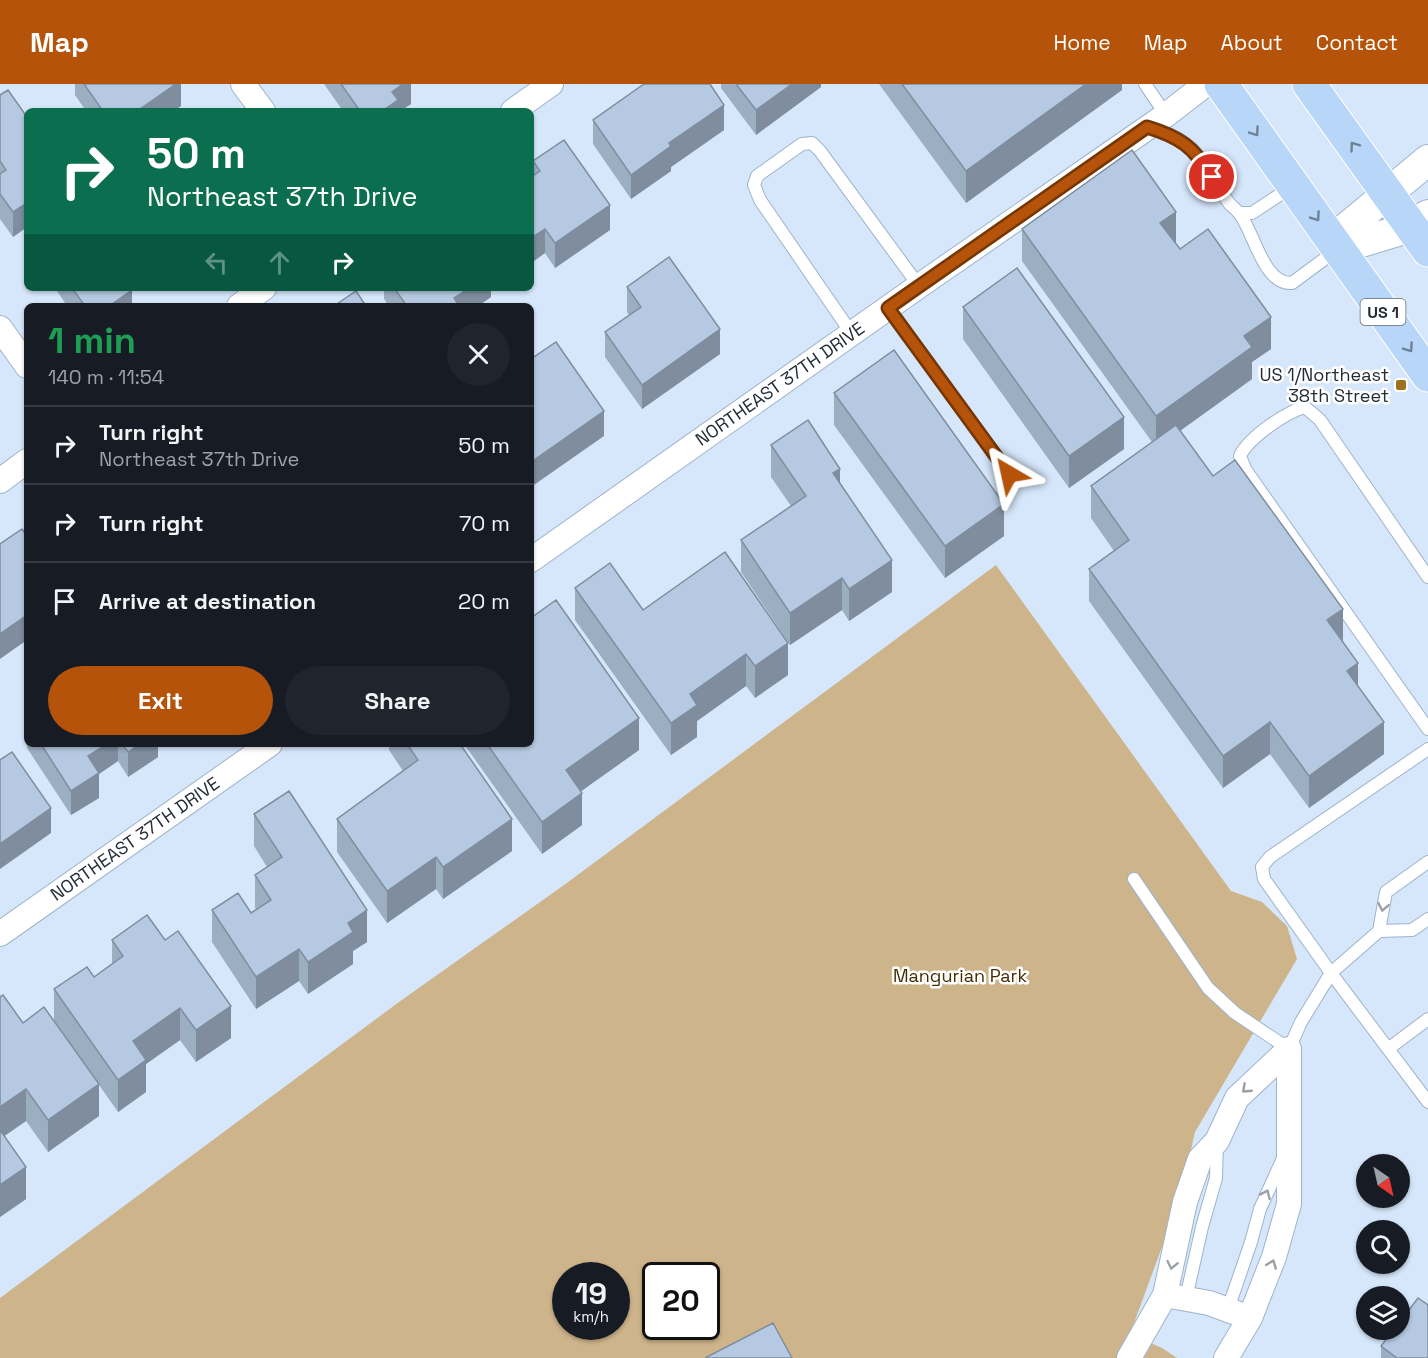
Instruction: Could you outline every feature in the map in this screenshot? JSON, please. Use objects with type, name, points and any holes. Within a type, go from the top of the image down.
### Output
[{"type":"main road","name":"US 1","points":[[1221,84],[1428,375]]},
{"type":"main road","points":[[1309,84],[1388,194],[1422,231]]},
{"type":"street","points":[[243,84],[261,108]]},
{"type":"street","points":[[517,108],[551,84]]},
{"type":"street","name":"NORTHEAST 37TH DRIVE","points":[[534,558],[1206,84]]},
{"type":"street","points":[[1422,231],[1338,249],[1344,230],[1428,160]]},
{"type":"street","points":[[243,303],[260,291]]},
{"type":"street","points":[[0,328],[24,362]]},
{"type":"street","points":[[0,481],[24,463]]},
{"type":"street","name":"NORTHEAST 37TH DRIVE","points":[[0,934],[266,747]]},
{"type":"street","points":[[1129,1358],[1175,1297],[1185,1202],[1200,1159],[1217,1141],[1236,1098],[1289,1049]]},
{"type":"street","points":[[1226,1358],[1239,1314],[1274,1257],[1289,1204],[1289,1049]]},
{"type":"street","points":[[1175,1297],[1209,1303],[1239,1314]]},
{"type":"lane","points":[[1145,84],[1156,121],[1169,134],[1191,148],[1204,163],[1230,205],[1239,213],[1268,269],[1285,284],[1292,283],[1338,249]]},
{"type":"lane","points":[[852,334],[760,200],[754,185],[757,176],[802,144],[812,142],[919,286]]},
{"type":"lane","points":[[1239,213],[1252,213],[1293,185]]},
{"type":"lane","points":[[888,308],[1009,474]]},
{"type":"lane","points":[[1428,577],[1320,420],[1305,407],[1292,410],[1245,446],[1240,456],[1245,470],[1428,729]]},
{"type":"lane","points":[[1428,749],[1270,857],[1262,867],[1264,879],[1331,974],[1428,1102]]},
{"type":"lane","points":[[1134,879],[1208,988],[1235,1012],[1289,1049],[1301,1022],[1331,974],[1379,931],[1386,892],[1428,862]]},
{"type":"lane","points":[[1379,931],[1412,930],[1428,919]]},
{"type":"lane","points":[[1388,1049],[1428,1019]]},
{"type":"green space","name":"Mangurian Park","points":[[996,565],[1231,891],[1262,902],[1287,926],[1297,959],[1195,1132],[1180,1198],[1130,1334],[1162,1348],[1177,1358],[0,1358],[0,1298],[399,1002],[564,885]]},
{"type":"building","points":[[84,84],[176,84],[141,108],[101,108]]},
{"type":"building","points":[[341,84],[403,84],[392,92],[398,100],[386,108],[358,108]]},
{"type":"building","points":[[644,84],[710,84],[724,105],[669,143],[671,146],[631,175],[593,120]]},
{"type":"building","points":[[736,84],[792,84],[756,110]]},
{"type":"building","points":[[902,84],[1086,84],[966,171]]},
{"type":"building","points":[[8,90],[24,113],[24,205],[13,212],[0,194],[0,174],[6,170],[0,161],[0,95]]},
{"type":"building","points":[[564,140],[610,205],[555,243],[545,229],[534,236],[534,175],[540,171],[534,160]]},
{"type":"building","points":[[1132,150],[1176,212],[1160,223],[1180,249],[1208,229],[1271,317],[1244,336],[1252,347],[1156,416],[1022,229]]},
{"type":"building","points":[[669,257],[720,329],[642,385],[605,332],[641,307],[627,287]]},
{"type":"building","points":[[1017,268],[1124,417],[1069,456],[963,307]]},
{"type":"building","points":[[74,291],[131,291],[113,303],[83,303]]},
{"type":"building","points":[[356,291],[364,303],[338,303]]},
{"type":"building","points":[[396,291],[464,291],[454,298],[457,303],[405,303]]},
{"type":"building","points":[[556,342],[604,411],[534,460],[534,357]]},
{"type":"building","points":[[894,350],[1004,504],[945,546],[834,393]]},
{"type":"building","points":[[808,420],[840,469],[833,473],[892,560],[849,589],[842,578],[790,613],[741,540],[806,496],[771,445]]},
{"type":"building","points":[[1176,425],[1213,476],[1235,460],[1343,609],[1327,620],[1358,663],[1347,671],[1384,722],[1309,776],[1270,722],[1223,756],[1089,569],[1129,540],[1091,486]]},
{"type":"building","points":[[22,529],[24,532],[24,617],[0,634],[0,544]]},
{"type":"building","points":[[725,552],[788,643],[755,666],[746,654],[690,694],[697,705],[671,723],[575,588],[610,563],[643,610]]},
{"type":"building","points":[[556,600],[639,718],[566,770],[582,793],[542,822],[489,747],[534,747],[534,616]]},
{"type":"building","points":[[43,747],[102,747],[88,756],[99,773],[71,791]]},
{"type":"building","points":[[124,747],[136,747],[128,752]]},
{"type":"building","points":[[409,747],[462,747],[512,819],[443,867],[436,857],[387,891],[337,819],[418,760]]},
{"type":"building","points":[[12,752],[51,808],[0,844],[0,760]]},
{"type":"building","points":[[289,791],[367,910],[348,923],[353,932],[308,962],[299,949],[256,977],[212,910],[238,893],[251,913],[271,900],[255,875],[282,857],[254,814]]},
{"type":"building","points":[[147,915],[165,940],[178,931],[231,1006],[196,1030],[180,1008],[133,1041],[146,1060],[118,1080],[54,989],[87,967],[94,977],[123,956],[112,940]]},
{"type":"building","points":[[3,995],[23,1023],[44,1007],[99,1084],[48,1120],[26,1089],[0,1107],[0,997]]},
{"type":"building","points":[[0,1130],[26,1167],[0,1185]]},
{"type":"building","points":[[1418,1298],[1428,1305],[1428,1358],[1397,1358],[1381,1346],[1386,1340],[1410,1340],[1410,1309]]},
{"type":"building","points":[[773,1323],[792,1358],[705,1358]]},
{"type":"place","name":"US 1/Northeast 38th Street","points":[[1401,385]]},
{"type":"route","points":[[1009,474],[888,308],[1147,127],[1169,134],[1191,148],[1212,177]]}]
